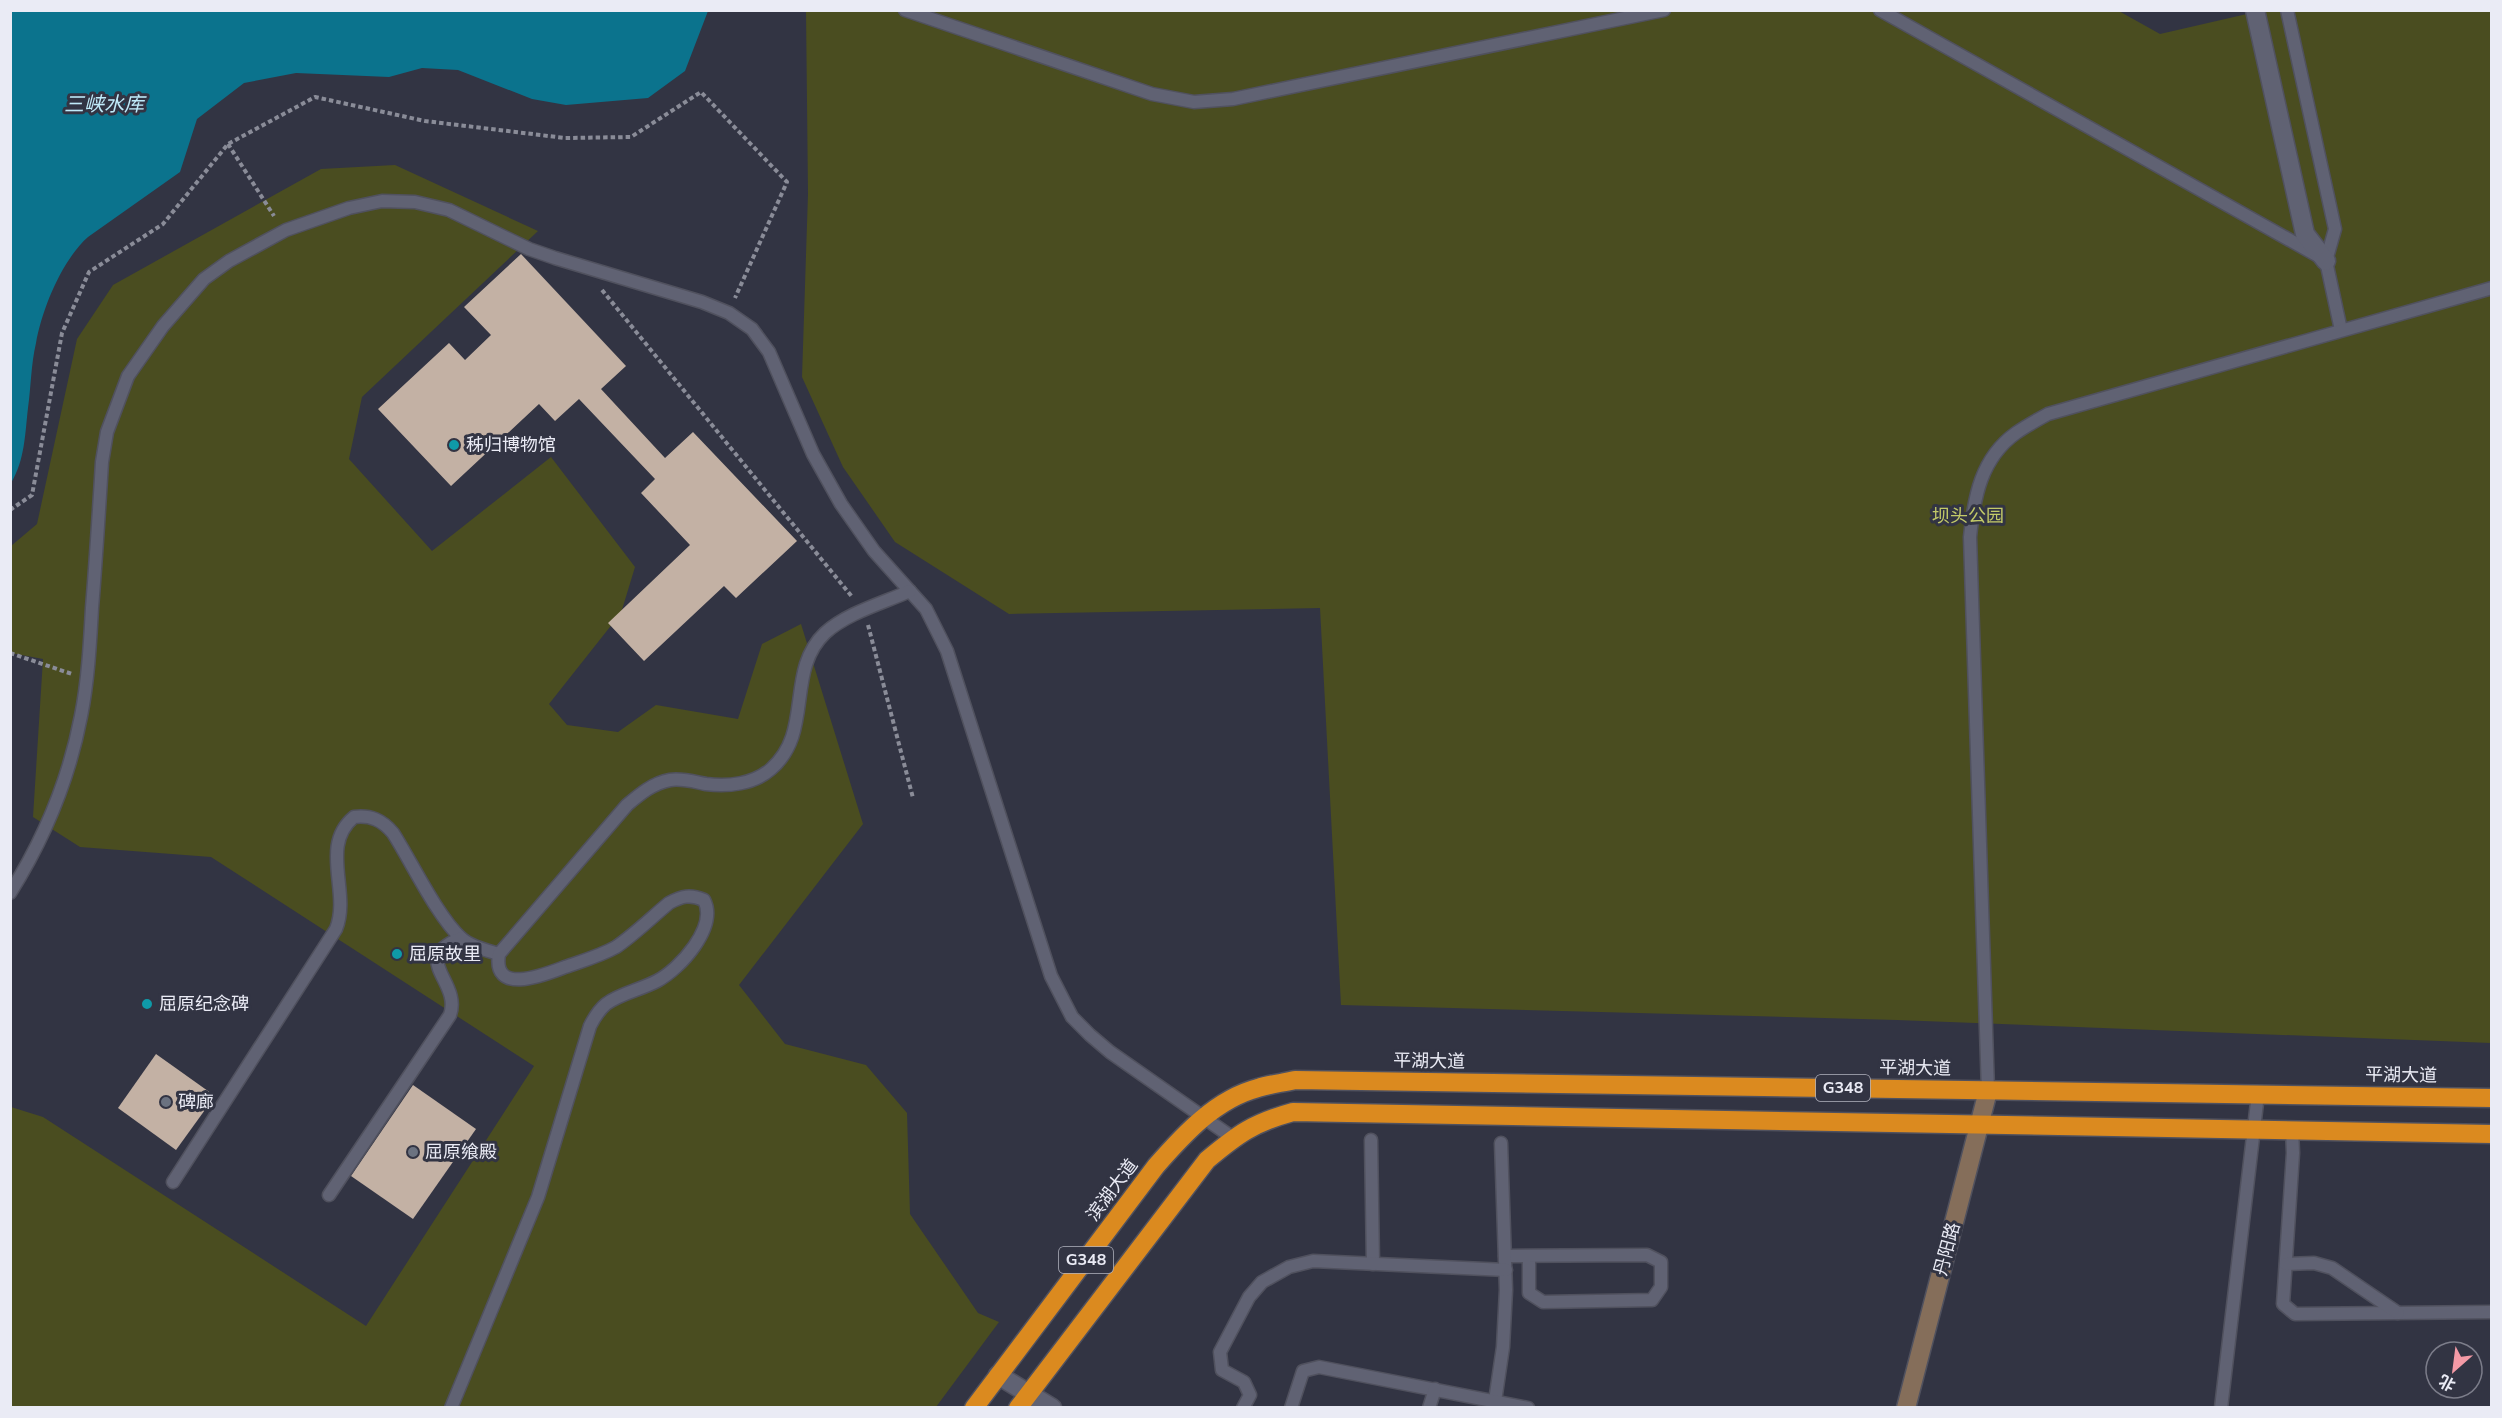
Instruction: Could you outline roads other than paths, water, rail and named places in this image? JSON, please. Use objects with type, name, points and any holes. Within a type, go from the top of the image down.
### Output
[{"type":"highway","name":"平湖大道","points":[[1204,1118],[1217,1107],[1256,1088],[1295,1080],[2492,1098]]},
{"type":"highway","name":"G348","points":[[1024,1401],[1207,1160],[1233,1138],[1262,1121],[1293,1112],[2492,1134]]},
{"type":"highway","name":"滨湖大道","points":[[974,1407],[1156,1166],[1183,1135],[1204,1118]]},
{"type":"main road","name":"丹阳路","points":[[1906,1407],[1988,1090]]},
{"type":"street","points":[[2255,10],[2305,234],[2326,261]]},
{"type":"street","points":[[998,1376],[1024,1401],[1052,1407]]},
{"type":"lane","points":[[905,10],[1152,94],[1194,102],[1233,99],[1664,10]]},
{"type":"lane","points":[[1880,10],[2326,261]]},
{"type":"lane","points":[[2287,10],[2334,229],[2326,261],[2341,330]]},
{"type":"lane","points":[[10,893],[28,865],[60,792],[72,755],[87,680],[102,462],[107,432],[128,376],[163,326],[204,279],[229,261],[286,230],[349,208],[382,201],[415,202],[449,210],[529,249],[702,302],[729,313],[752,329],[769,352],[813,454],[831,488],[868,544],[926,609],[946,651],[1051,976],[1072,1017],[1110,1052],[1233,1138]]},
{"type":"lane","points":[[1988,1090],[1970,537],[1974,500],[1987,464],[2014,434],[2048,414],[2492,288]]},
{"type":"lane","points":[[451,1407],[538,1197],[590,1026],[605,1005],[656,981],[678,966],[705,927],[708,908],[704,900],[696,896],[687,895],[677,898],[615,947],[594,957],[532,978],[509,978],[501,973],[497,964],[499,954],[574,866],[640,794],[654,785],[671,780],[730,784],[751,781],[771,770],[787,751],[796,727],[804,668],[812,650],[824,634],[839,622],[910,591]]},
{"type":"lane","points":[[173,1182],[336,929],[341,911],[336,843],[346,824],[354,817],[375,818],[385,824],[393,832],[445,919],[461,938],[478,948],[499,954]]},
{"type":"lane","points":[[328,1195],[450,1015],[452,1001],[437,961],[438,952],[445,945],[461,938]]},
{"type":"lane","points":[[2221,1407],[2258,1094]]},
{"type":"lane","points":[[2292,1130],[2293,1153],[2283,1304],[2295,1314],[2492,1312]]},
{"type":"lane","points":[[1371,1140],[1373,1264]]},
{"type":"lane","points":[[1495,1401],[1503,1347],[1506,1270],[1501,1143]]},
{"type":"lane","points":[[1505,1256],[1647,1254],[1661,1262],[1661,1287],[1652,1300],[1543,1302],[1529,1293],[1529,1256]]},
{"type":"lane","points":[[1244,1407],[1250,1395],[1244,1382],[1222,1370],[1220,1352],[1250,1297],[1262,1282],[1289,1267],[1313,1261],[1506,1270]]},
{"type":"lane","points":[[2286,1264],[2314,1263],[2332,1268],[2398,1313]]},
{"type":"lane","points":[[1291,1407],[1303,1371],[1319,1367],[1528,1407]]},
{"type":"lane","points":[[1429,1407],[1435,1389]]},
{"type":"water","name":"三峡水库","points":[[11,10],[708,11],[685,71],[648,98],[566,105],[532,99],[458,70],[422,68],[389,77],[296,73],[244,83],[197,119],[180,172],[88,237],[70,258],[54,286],[39,330],[33,359],[24,447],[11,483]]},
{"type":"place","name":"秭归博物馆","points":[[454,445]]},
{"type":"place","name":"屈原故里","points":[[397,954]]},
{"type":"place","name":"屈原纪念碑","points":[[147,1004]]},
{"type":"place","name":"碑廊","points":[[166,1102]]},
{"type":"place","name":"屈原飨殿","points":[[413,1152]]},
{"type":"park label","name":"坝头公园","points":[[1968,516]]}]
